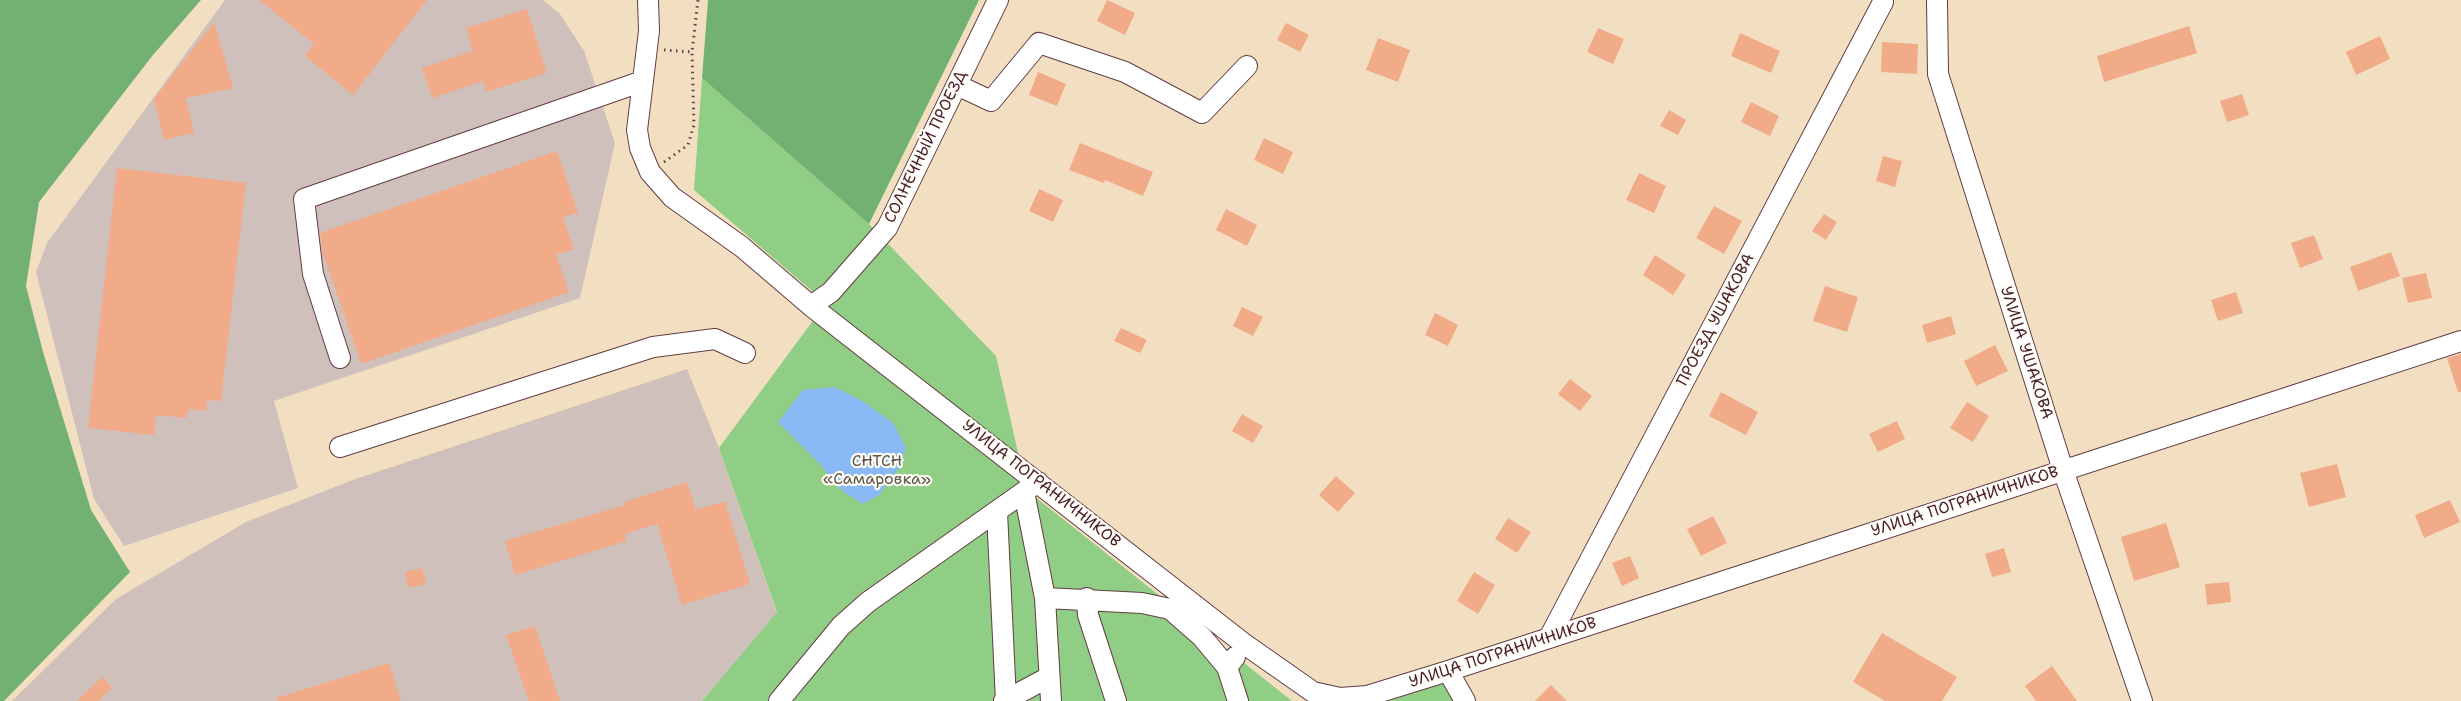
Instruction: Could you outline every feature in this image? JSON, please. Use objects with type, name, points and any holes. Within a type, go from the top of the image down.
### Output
[{"type":"street","points":[[648,0],[647,49],[637,130],[650,171]]},
{"type":"street","name":"СОЛНЕЧНЫЙ ПРОЕЗД","points":[[811,306],[831,292],[887,228],[998,0]]},
{"type":"street","name":"УЛИЦА УШАКОВА","points":[[1937,0],[1938,74],[2063,470],[2142,701]]},
{"type":"street","name":"ПРОЕЗД УШАКОВА","points":[[1548,638],[1884,1]]},
{"type":"street","points":[[957,85],[991,101],[1039,43],[1125,72],[1202,113],[1247,66]]},
{"type":"street","points":[[340,358],[313,274],[304,199],[643,81]]},
{"type":"street","name":"УЛИЦА ПОГРАНИЧНИКОВ","points":[[650,171],[672,197],[742,247],[1031,487],[1313,692],[1340,698],[1367,696],[2461,341]]},
{"type":"street","points":[[340,447],[653,347],[715,339],[744,353]]},
{"type":"street","points":[[779,701],[841,626],[868,602],[1031,487],[1045,598],[1051,701]]},
{"type":"street","points":[[997,512],[1006,700],[1049,677]]},
{"type":"street","points":[[1045,598],[1087,598],[1142,603],[1170,609],[1202,637],[1227,667],[1238,701]]},
{"type":"street","points":[[1087,598],[1088,615],[1116,701]]},
{"type":"street","points":[[1227,667],[1243,643]]},
{"type":"street","points":[[1448,670],[1465,701]]},
{"type":"path","points":[[650,171],[688,145],[694,125],[692,52],[698,0]]},
{"type":"path","points":[[647,49],[692,52]]},
{"type":"shaded area","points":[[225,0],[543,0],[560,14],[584,51],[615,143],[580,298],[274,401],[298,488],[124,546],[94,499],[36,272],[47,243]]},
{"type":"shaded area","points":[[687,369],[719,448],[777,613],[702,701],[12,701],[116,599],[246,522],[350,481]]},
{"type":"green space","points":[[0,0],[201,0],[153,55],[39,202],[26,286],[43,352],[91,510],[130,572],[4,701],[0,701]]},
{"type":"green space","points":[[708,0],[979,0],[869,224],[702,78]]},
{"type":"green space","name":"СНТСН «Самаровка»","points":[[702,78],[869,224],[996,356],[1025,483],[1039,500],[1292,701],[702,701],[777,612],[719,448],[826,303],[694,190]]},
{"type":"green space","points":[[1444,681],[1455,701],[1378,701]]},
{"type":"water","points":[[835,387],[864,402],[893,423],[906,448],[900,466],[879,495],[863,504],[842,491],[819,463],[778,422],[803,390]]},
{"type":"building","points":[[259,0],[427,0],[353,95],[305,56],[314,44]]},
{"type":"building","points":[[1107,0],[1135,13],[1125,35],[1097,21]]},
{"type":"building","points":[[527,9],[547,73],[486,92],[483,81],[432,98],[422,68],[473,51],[466,28]]},
{"type":"building","points":[[214,22],[233,88],[186,98],[194,133],[164,140],[154,99]]},
{"type":"building","points":[[1286,23],[1309,35],[1300,52],[1277,40]]},
{"type":"building","points":[[2189,26],[2197,53],[2104,82],[2097,56]]},
{"type":"building","points":[[1598,28],[1624,39],[1613,64],[1587,52]]},
{"type":"building","points":[[1740,33],[1780,51],[1771,73],[1731,56]]},
{"type":"building","points":[[2380,36],[2390,59],[2356,75],[2346,52]]},
{"type":"building","points":[[1378,38],[1410,50],[1398,82],[1366,70]]},
{"type":"building","points":[[1882,42],[1918,44],[1917,74],[1881,72]]},
{"type":"building","points":[[1038,72],[1066,84],[1057,106],[1029,95]]},
{"type":"building","points":[[2242,94],[2249,115],[2227,122],[2220,101]]},
{"type":"building","points":[[1751,102],[1779,116],[1770,136],[1741,122]]},
{"type":"building","points":[[1669,110],[1686,120],[1678,135],[1660,126]]},
{"type":"building","points":[[1264,138],[1293,152],[1283,174],[1254,160]]},
{"type":"building","points":[[1080,143],[1153,172],[1143,196],[1105,180],[1104,183],[1069,170]]},
{"type":"building","points":[[557,151],[578,212],[563,218],[574,249],[556,255],[569,292],[361,364],[323,253],[320,233]]},
{"type":"building","points":[[1883,156],[1902,161],[1895,187],[1876,181]]},
{"type":"building","points":[[117,168],[246,183],[221,401],[207,400],[206,411],[188,409],[187,418],[156,415],[154,435],[88,428]]},
{"type":"building","points":[[1639,173],[1666,186],[1654,213],[1626,200]]},
{"type":"building","points":[[1039,189],[1063,200],[1053,222],[1029,211]]},
{"type":"building","points":[[1714,206],[1742,221],[1724,254],[1696,238]]},
{"type":"building","points":[[1226,209],[1257,225],[1247,246],[1216,230]]},
{"type":"building","points":[[1824,214],[1837,222],[1826,240],[1812,231]]},
{"type":"building","points":[[2314,235],[2323,259],[2300,268],[2291,243]]},
{"type":"building","points":[[2391,252],[2400,276],[2358,291],[2350,267]]},
{"type":"building","points":[[1655,255],[1686,275],[1673,295],[1643,275]]},
{"type":"building","points":[[2426,273],[2432,298],[2408,303],[2402,278]]},
{"type":"building","points":[[1825,286],[1858,297],[1847,332],[1813,321]]},
{"type":"building","points":[[2236,292],[2243,313],[2218,321],[2211,300]]},
{"type":"building","points":[[1242,307],[1263,317],[1253,336],[1233,326]]},
{"type":"building","points":[[1435,313],[1458,325],[1448,346],[1425,335]]},
{"type":"building","points":[[1951,316],[1956,334],[1927,343],[1922,325]]},
{"type":"building","points":[[1121,328],[1147,340],[1140,353],[1114,341]]},
{"type":"building","points":[[1995,345],[2008,371],[1976,386],[1964,361]]},
{"type":"building","points":[[2461,354],[2461,392],[2458,392],[2447,358]]},
{"type":"building","points":[[1570,379],[1592,396],[1580,411],[1558,394]]},
{"type":"building","points":[[1721,392],[1758,412],[1746,435],[1709,416]]},
{"type":"building","points":[[1967,402],[1989,416],[1973,442],[1950,428]]},
{"type":"building","points":[[1242,414],[1263,426],[1253,443],[1232,431]]},
{"type":"building","points":[[1897,421],[1905,439],[1878,452],[1869,434]]},
{"type":"building","points":[[2337,464],[2346,497],[2309,507],[2300,473]]},
{"type":"building","points":[[1336,476],[1355,493],[1338,512],[1319,495]]},
{"type":"building","points":[[687,482],[696,510],[725,501],[750,584],[682,605],[657,524],[625,534],[627,541],[515,575],[505,541],[625,505],[624,502]]},
{"type":"building","points":[[2450,500],[2460,522],[2424,538],[2415,515]]},
{"type":"building","points":[[1713,516],[1727,543],[1701,556],[1687,529]]},
{"type":"building","points":[[1508,518],[1531,532],[1517,553],[1495,539]]},
{"type":"building","points":[[2166,523],[2180,567],[2134,581],[2121,537]]},
{"type":"building","points":[[2004,548],[2011,572],[1992,577],[1985,554]]},
{"type":"building","points":[[1630,556],[1639,578],[1622,586],[1612,563]]},
{"type":"building","points":[[422,568],[426,584],[408,588],[405,572]]},
{"type":"building","points":[[1474,572],[1495,585],[1478,614],[1457,601]]},
{"type":"building","points":[[2229,582],[2231,602],[2207,605],[2205,584]]},
{"type":"building","points":[[535,626],[560,701],[529,701],[506,635]]},
{"type":"building","points":[[1882,633],[1957,677],[1942,701],[1885,701],[1853,682]]},
{"type":"building","points":[[389,663],[401,701],[277,701],[276,698]]},
{"type":"building","points":[[2052,666],[2077,701],[2036,701],[2025,686]]},
{"type":"building","points":[[102,677],[112,688],[98,701],[77,701]]},
{"type":"building","points":[[1551,685],[1567,701],[1535,701]]}]
